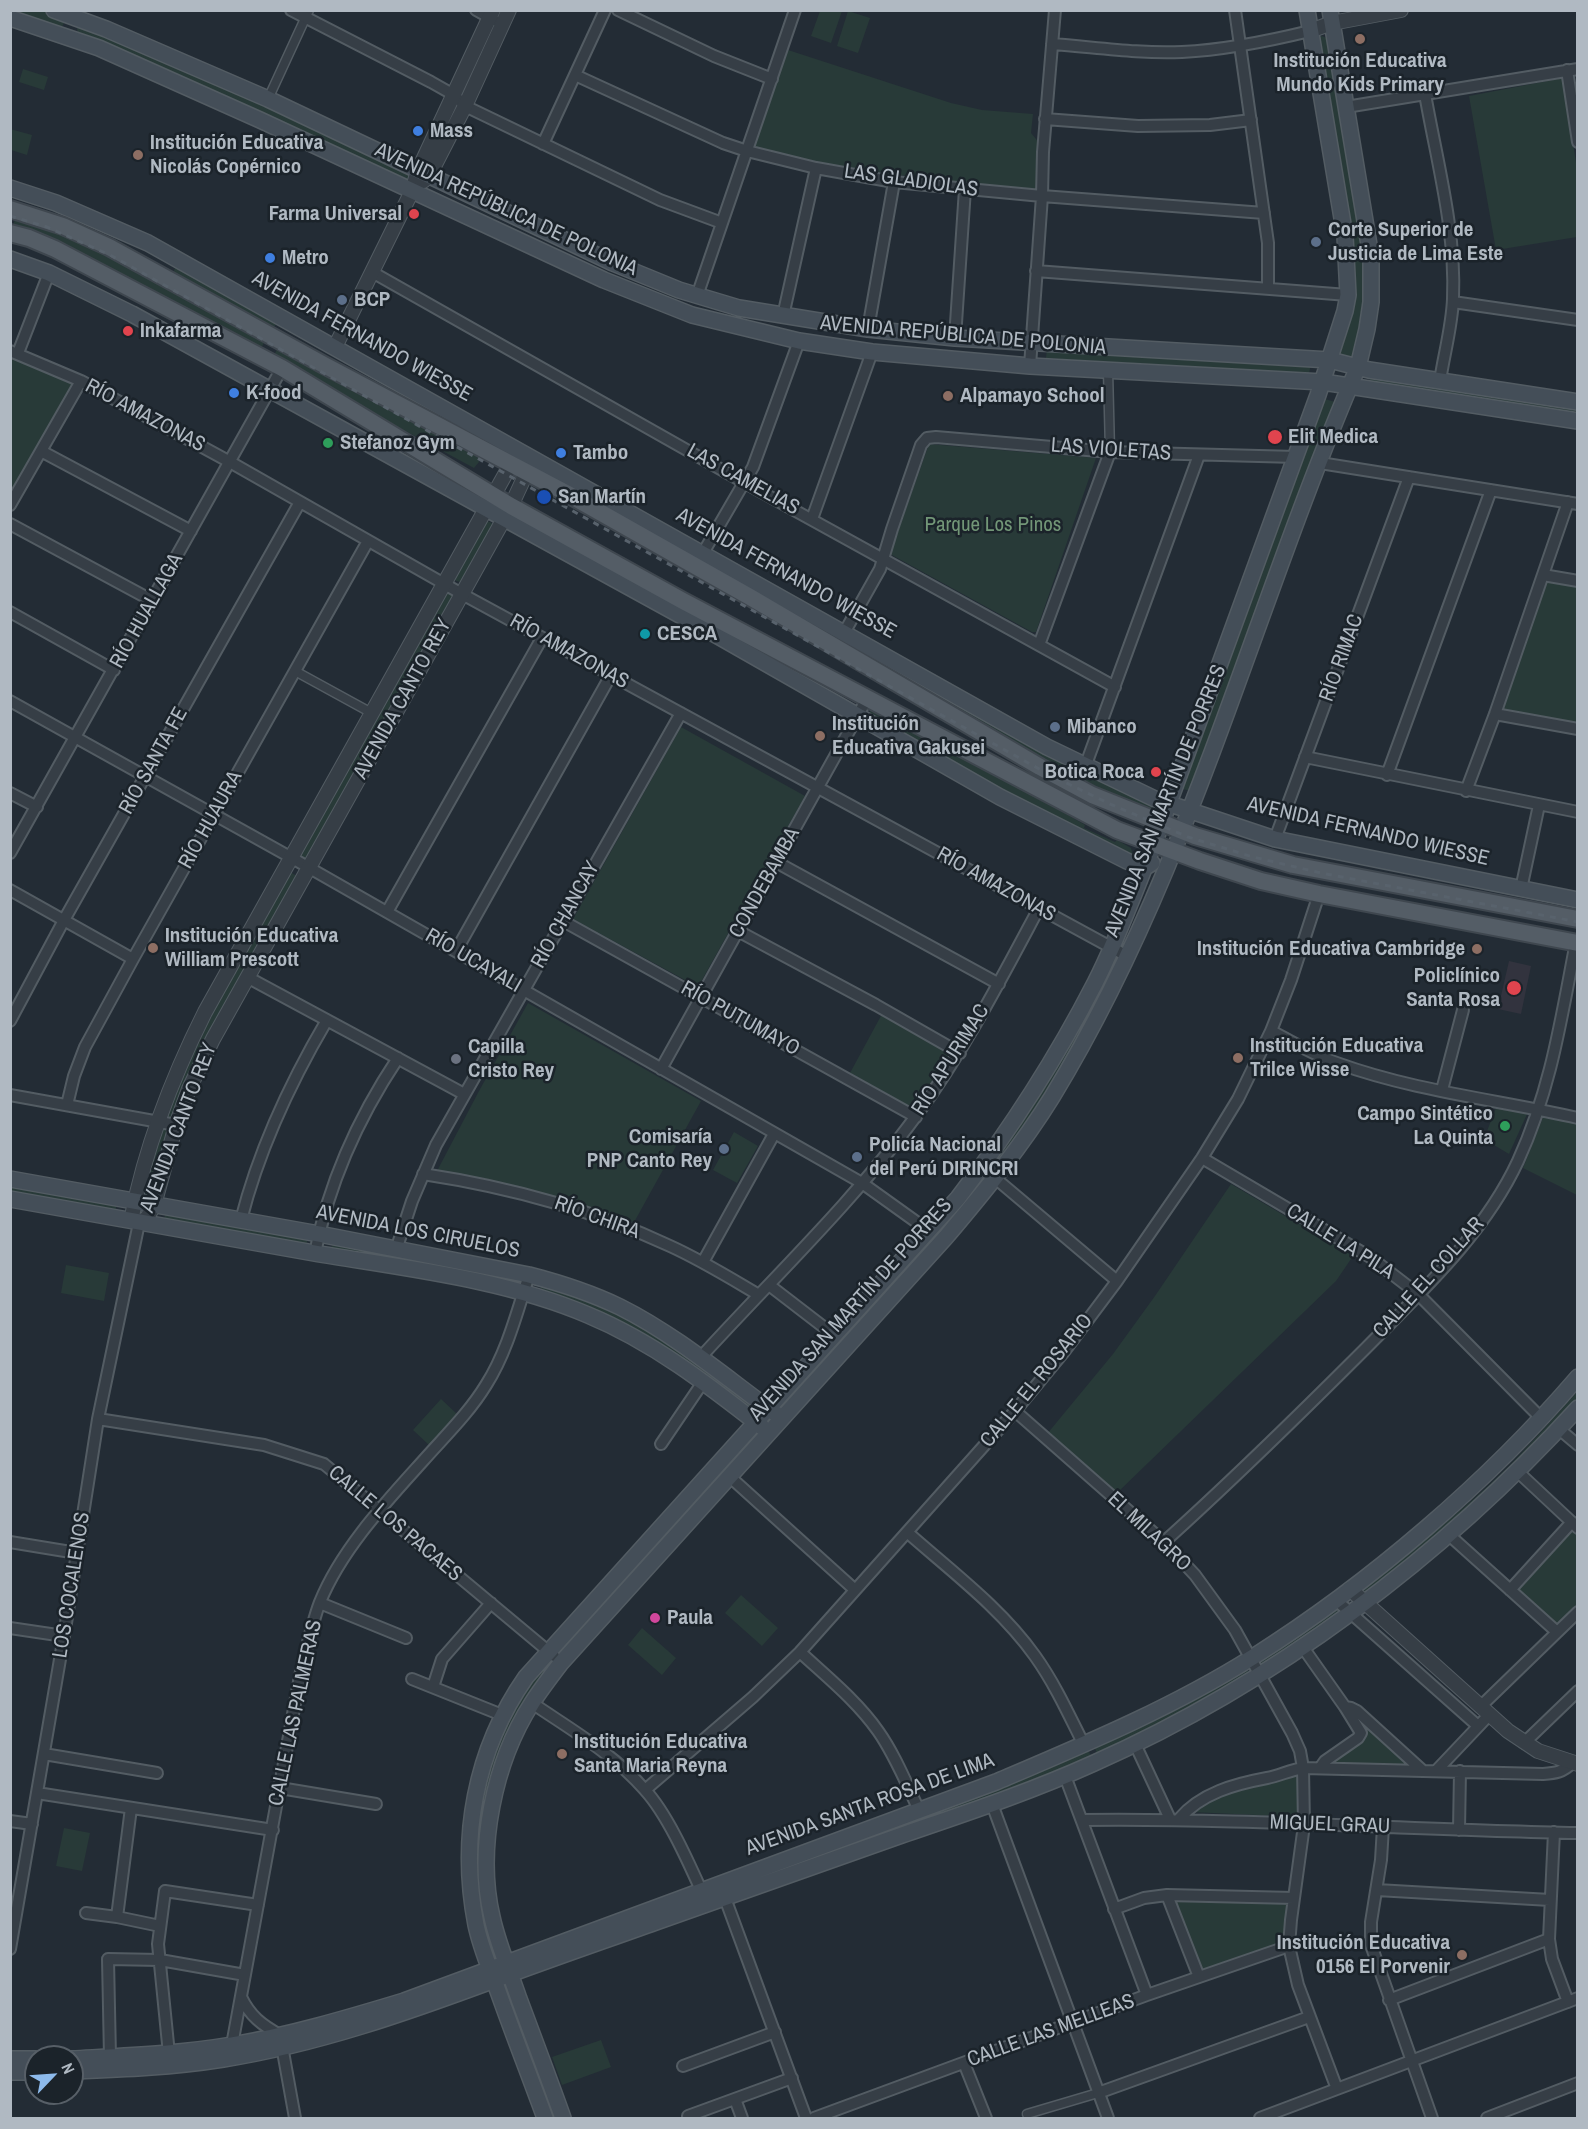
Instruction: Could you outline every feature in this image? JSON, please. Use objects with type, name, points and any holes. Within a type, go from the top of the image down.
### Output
[{"type":"main road","name":"AVENIDA REPÚBLICA DE POLONIA","points":[[54,10],[73,13],[268,99],[613,263],[697,296],[739,308],[868,329],[954,338],[1330,360],[1440,381],[1578,402]]},
{"type":"main road","name":"AVENIDA SAN MARTÍN DE PORRES","points":[[545,2118],[476,1927],[468,1849],[470,1824],[480,1771],[502,1715],[520,1685],[548,1651],[929,1231],[982,1167],[1015,1121],[1050,1064],[1096,981],[1154,844],[1323,382],[1348,295],[1345,236],[1307,10]]},
{"type":"main road","name":"AVENIDA SAN MARTÍN DE PORRES","points":[[564,2118],[508,1968],[492,1917],[487,1864],[489,1826],[498,1775],[531,1703],[561,1663],[946,1236],[995,1178],[1052,1096],[1092,1027],[1127,956],[1182,831],[1358,367],[1367,329],[1372,280],[1371,257],[1331,16]]},
{"type":"main road","name":"AVENIDA REPÚBLICA DE POLONIA","points":[[10,18],[99,48],[239,110],[604,280],[692,315],[799,341],[872,352],[1030,366],[1323,382],[1578,421]]},
{"type":"main road","name":"AVENIDA FERNANDO WIESSE","points":[[10,188],[88,216],[148,243],[335,347],[667,550],[1092,795],[1161,824],[1230,848],[1293,865],[1578,919]]},
{"type":"main road","name":"AVENIDA FERNANDO WIESSE","points":[[10,209],[63,226],[109,247],[324,365],[514,457]]},
{"type":"main road","points":[[10,233],[55,249],[282,368],[507,512],[1000,797],[1110,854],[1144,868],[1174,851]]},
{"type":"main road","points":[[10,259],[49,273],[132,314],[271,389],[489,501]]},
{"type":"main road","name":"AVENIDA FERNANDO WIESSE","points":[[529,466],[703,553],[1086,767],[1168,804],[1275,839],[1578,900]]},
{"type":"main road","points":[[507,512],[868,697],[1117,830],[1262,881],[1577,943]]},
{"type":"main road","points":[[1136,888],[1154,896]]},
{"type":"main road","name":"AVENIDA LOS CIRUELOS","points":[[10,1179],[319,1234],[529,1275],[561,1284],[620,1307],[657,1328],[782,1419]]},
{"type":"main road","name":"AVENIDA LOS CIRUELOS","points":[[10,1199],[392,1265],[523,1293],[586,1314],[649,1345],[769,1432]]},
{"type":"main road","name":"AVENIDA SANTA ROSA DE LIMA","points":[[84,2058],[169,2054],[232,2045],[324,2037],[408,2012],[492,1974],[701,1890],[996,1782],[1084,1745],[1181,1697],[1252,1658],[1336,1600],[1418,1534],[1507,1454],[1542,1419],[1578,1377]]},
{"type":"main road","name":"AVENIDA SANTA ROSA DE LIMA","points":[[508,1968],[725,1898],[992,1804],[1065,1776],[1136,1744],[1214,1703],[1302,1646],[1403,1574],[1517,1471],[1578,1408]]},
{"type":"main road","points":[[639,1551],[652,1562]]},
{"type":"main road","points":[[577,1618],[591,1630]]},
{"type":"main road","points":[[480,1771],[498,1775]]},
{"type":"main road","points":[[470,1824],[489,1826]]},
{"type":"main road","name":"AVENIDA SANTA ROSA DE LIMA","points":[[84,2070],[161,2066],[212,2060],[281,2041]]},
{"type":"street","points":[[291,10],[308,14],[454,95],[465,106],[660,200],[722,223]]},
{"type":"street","points":[[335,347],[412,191],[465,106],[506,17],[476,10]]},
{"type":"street","points":[[543,144],[605,10]]},
{"type":"street","points":[[618,10],[714,56],[772,79]]},
{"type":"street","points":[[697,296],[795,10]]},
{"type":"street","points":[[1030,366],[1055,10]]},
{"type":"street","points":[[1235,10],[1268,243],[1268,289]]},
{"type":"street","points":[[1052,44],[1182,52],[1240,45],[1310,31],[1331,16],[1401,10]]},
{"type":"street","points":[[66,36],[73,13]]},
{"type":"street","points":[[268,99],[308,14]]},
{"type":"street","points":[[423,173],[454,95],[491,14]]},
{"type":"street","points":[[1346,107],[1572,69],[1578,142]]},
{"type":"street","name":"LAS GLADIOLAS","points":[[575,75],[701,134],[747,151],[816,168],[894,182],[1264,213]]},
{"type":"street","points":[[1425,94],[1450,233],[1453,264],[1453,302],[1440,381]]},
{"type":"street","points":[[1046,119],[1138,126],[1210,125],[1251,120]]},
{"type":"street","points":[[783,316],[816,168]]},
{"type":"street","points":[[868,329],[894,182]]},
{"type":"street","points":[[954,338],[965,189]]},
{"type":"street","points":[[1036,271],[1348,295]]},
{"type":"street","name":"LAS CAMELIAS","points":[[372,272],[745,483],[1115,687]]},
{"type":"street","points":[[14,352],[49,273]]},
{"type":"street","points":[[1453,302],[1578,321]]},
{"type":"street","points":[[703,553],[753,467],[799,341]]},
{"type":"street","name":"RÍO AMAZONAS","points":[[14,352],[81,381],[230,462],[542,638],[1127,956]]},
{"type":"street","points":[[812,519],[872,352]]},
{"type":"street","name":"RÍO HUALLAGA","points":[[10,853],[282,368]]},
{"type":"street","points":[[1039,645],[1110,452],[1108,370]]},
{"type":"street","points":[[10,505],[81,381]]},
{"type":"street","name":"LAS VIOLETAS","points":[[882,558],[921,445],[927,438],[1110,452],[1296,457]]},
{"type":"street","points":[[41,451],[191,531]]},
{"type":"street","points":[[1086,767],[1199,455]]},
{"type":"street","name":"AVENIDA CANTO REY","points":[[514,457],[205,1011],[158,1121],[132,1216],[139,1223],[147,1218],[154,1205],[176,1125],[189,1089],[213,1039],[462,594],[507,512],[529,466]]},
{"type":"street","points":[[1320,463],[1573,503],[1543,575],[1466,791]]},
{"type":"street","name":"RÍO RIMAC","points":[[1275,839],[1409,477]]},
{"type":"street","points":[[1387,775],[1491,490]]},
{"type":"street","name":"RÍO SANTA FE","points":[[10,1021],[64,920],[300,502]]},
{"type":"street","points":[[10,524],[153,601]]},
{"type":"street","name":"RÍO HUAURA","points":[[67,1105],[74,1076],[85,1047],[368,541]]},
{"type":"street","points":[[844,633],[880,569],[882,558]]},
{"type":"street","points":[[1543,575],[1578,581]]},
{"type":"street","points":[[10,612],[114,670]]},
{"type":"street","points":[[387,912],[542,638]]},
{"type":"street","points":[[295,671],[368,711]]},
{"type":"street","points":[[456,951],[611,675]]},
{"type":"street","name":"CONDEBAMBA","points":[[661,1069],[868,697]]},
{"type":"street","name":"RÍO UCAYALI","points":[[10,701],[308,867],[862,1183],[929,1231]]},
{"type":"street","name":"RÍO CHANCAY","points":[[396,1250],[423,1174],[436,1145],[681,713]]},
{"type":"street","points":[[1495,714],[1578,729]]},
{"type":"street","points":[[1305,758],[1578,812]]},
{"type":"street","points":[[10,793],[37,807]]},
{"type":"street","points":[[1521,889],[1539,805]]},
{"type":"street","points":[[776,862],[999,984]]},
{"type":"street","points":[[10,890],[133,959]]},
{"type":"street","name":"CALLE EL ROSARIO","points":[[645,1790],[753,1697],[800,1652],[1015,1411],[1063,1353],[1117,1281],[1202,1158],[1238,1099],[1271,1031],[1292,980],[1319,894]]},
{"type":"street","name":"RÍO APURIMAC","points":[[700,1358],[862,1183],[916,1117],[960,1053],[1039,908]]},
{"type":"street","name":"RÍO PUTUMAYO","points":[[563,921],[916,1117]]},
{"type":"street","points":[[738,931],[960,1053]]},
{"type":"street","name":"CALLE EL COLLAR","points":[[1164,1542],[1237,1476],[1418,1294],[1450,1261],[1480,1223],[1517,1163],[1540,1110],[1561,1026],[1577,943]]},
{"type":"street","points":[[247,976],[464,1094]]},
{"type":"street","points":[[1442,1090],[1463,1010]]},
{"type":"street","points":[[241,1220],[270,1132],[287,1093],[327,1020]]},
{"type":"street","points":[[1271,1031],[1308,1051],[1371,1074],[1578,1118]]},
{"type":"street","points":[[315,1253],[344,1156],[372,1098],[398,1058]]},
{"type":"street","points":[[10,1095],[176,1125]]},
{"type":"street","points":[[703,1262],[774,1134]]},
{"type":"street","name":"CALLE LA PILA","points":[[1202,1158],[1370,1257],[1418,1294],[1542,1419]]},
{"type":"street","points":[[982,1167],[1117,1281]]},
{"type":"street","name":"RÍO CHIRA","points":[[423,1174],[495,1187],[567,1206],[636,1231],[703,1262],[759,1295]]},
{"type":"street","name":"LOS COCALENOS","points":[[10,1949],[64,1636],[98,1419],[139,1223]]},
{"type":"street","name":"CALLE LAS PALMERAS","points":[[232,2045],[300,1677],[320,1602],[342,1562],[380,1510],[469,1409],[487,1385],[504,1352],[529,1275]]},
{"type":"street","points":[[769,1285],[834,1335]]},
{"type":"street","points":[[661,1444],[703,1382]]},
{"type":"street","name":"EL MILAGRO","points":[[1015,1411],[1164,1542],[1195,1575],[1252,1658],[1292,1733],[1300,1751],[1303,1768],[1304,1825],[1289,1946],[1298,1985],[1337,2089]]},
{"type":"street","name":"CALLE LOS PACAES","points":[[98,1419],[264,1444],[324,1464],[561,1663]]},
{"type":"street","points":[[1559,1429],[1578,1445]]},
{"type":"street","points":[[1510,1590],[1575,1525],[1517,1471]]},
{"type":"street","points":[[729,1476],[854,1590]]},
{"type":"street","points":[[907,1532],[996,1612],[1023,1641],[1051,1681],[1084,1745]]},
{"type":"street","points":[[1448,1534],[1557,1632]]},
{"type":"street","points":[[10,1542],[77,1553]]},
{"type":"street","points":[[1350,1589],[1485,1711],[1524,1743],[1538,1751],[1575,1763]]},
{"type":"street","points":[[1336,1600],[1478,1726]]},
{"type":"street","points":[[320,1602],[406,1638]]},
{"type":"street","points":[[433,1687],[442,1659],[490,1603]]},
{"type":"street","points":[[1436,1771],[1478,1726],[1485,1711],[1578,1612]]},
{"type":"street","points":[[10,1628],[64,1636]]},
{"type":"street","points":[[1302,1646],[1345,1707],[1360,1733],[1358,1738],[1325,1761],[1320,1768]]},
{"type":"street","points":[[800,1652],[861,1710],[878,1731],[894,1756],[919,1810]]},
{"type":"street","points":[[412,1679],[502,1715]]},
{"type":"street","points":[[1524,1743],[1576,1694]]},
{"type":"street","points":[[531,1703],[603,1752],[645,1790],[668,1825],[701,1890]]},
{"type":"street","points":[[1345,1707],[1357,1711],[1423,1771]]},
{"type":"street","points":[[1136,1744],[1174,1819],[1220,1791],[1248,1781],[1269,1778],[1289,1770],[1303,1768],[1557,1773],[1575,1763]]},
{"type":"street","points":[[44,1754],[157,1773]]},
{"type":"street","points":[[1459,1830],[1461,1771]]},
{"type":"street","points":[[1065,1776],[1147,1995]]},
{"type":"street","points":[[280,1788],[376,1804]]},
{"type":"street","points":[[37,1793],[273,1830]]},
{"type":"street","points":[[992,1804],[1108,2118]]},
{"type":"street","points":[[117,1917],[131,1808]]},
{"type":"street","name":"MIGUEL GRAU","points":[[1082,1820],[1174,1819],[1578,1833]]},
{"type":"street","points":[[10,1821],[32,1824]]},
{"type":"street","points":[[1383,1827],[1381,1860],[1371,1922],[1371,1945],[1432,2118]]},
{"type":"street","points":[[1260,2118],[1573,2000],[1552,1959],[1549,1939],[1554,1832]]},
{"type":"street","points":[[1377,1890],[1550,1900]]},
{"type":"street","points":[[169,2054],[158,1944],[165,1891],[258,1905]]},
{"type":"street","points":[[1114,1909],[1144,1898],[1167,1895],[1294,1898]]},
{"type":"street","points":[[1167,1895],[1199,1977]]},
{"type":"street","points":[[725,1898],[807,2118]]},
{"type":"street","points":[[86,1913],[160,1926]]},
{"type":"street","points":[[1389,2000],[1549,1939]]},
{"type":"street","name":"CALLE LAS MELLEAS","points":[[814,2118],[1147,1995],[1289,1946]]},
{"type":"street","points":[[110,2057],[108,1959],[160,1960],[245,1975]]},
{"type":"street","points":[[241,1997],[254,2018],[281,2041],[295,2118]]},
{"type":"street","points":[[1027,2114],[1098,2093],[1309,2017]]},
{"type":"street","points":[[683,2066],[775,2032]]},
{"type":"street","points":[[964,2063],[986,2118]]},
{"type":"street","points":[[688,2116],[792,2078]]},
{"type":"street","points":[[1487,2118],[1515,2113],[1578,2083]]},
{"type":"street","points":[[735,2099],[742,2118]]},
{"type":"shaded area","name":"Policlínico Santa Rosa","points":[[1509,961],[1531,966],[1521,1014],[1498,1009]]},
{"type":"green space","points":[[10,11],[41,11],[63,16],[66,20],[60,30],[11,16]]},
{"type":"green space","points":[[820,11],[842,11],[831,43],[811,36]]},
{"type":"green space","points":[[848,11],[870,18],[858,53],[837,46]]},
{"type":"green space","points":[[79,23],[412,170],[409,180],[405,181],[114,47],[78,33]]},
{"type":"green space","points":[[1322,36],[1329,39],[1366,274],[1356,352],[1354,358],[1348,361],[1337,355],[1350,300],[1316,38]]},
{"type":"green space","points":[[788,50],[951,103],[982,110],[1033,114],[1031,133],[1041,145],[1038,191],[859,169],[753,148]]},
{"type":"green space","points":[[23,69],[48,77],[44,90],[19,82]]},
{"type":"green space","points":[[1563,78],[1577,169],[1577,237],[1496,250],[1469,96]]},
{"type":"green space","points":[[10,129],[32,135],[27,155],[11,150]]},
{"type":"green space","points":[[15,218],[62,231],[266,339],[259,352],[13,227]]},
{"type":"green space","points":[[178,266],[278,321],[271,332],[173,274]]},
{"type":"green space","points":[[279,346],[478,456],[479,462],[474,468],[272,359]]},
{"type":"green space","points":[[1047,348],[1311,363],[1309,374],[1046,358]]},
{"type":"green space","points":[[11,351],[81,381],[11,505]]},
{"type":"green space","points":[[1371,374],[1577,407],[1577,417],[1369,384]]},
{"type":"green space","points":[[1322,398],[1335,402],[1191,791],[1178,788]]},
{"type":"green space","name":"Parque Los Pinos","points":[[929,444],[1096,458],[1036,632],[1032,632],[890,554]]},
{"type":"green space","points":[[486,521],[494,525],[461,582],[456,581],[454,577]]},
{"type":"green space","points":[[1546,582],[1577,587],[1577,725],[1501,710]]},
{"type":"green space","points":[[448,592],[454,598],[307,860],[299,856],[444,593]]},
{"type":"green space","points":[[769,599],[1052,758],[1158,806],[1154,815],[1071,777]]},
{"type":"green space","points":[[872,708],[1068,815],[1085,825],[1084,828],[1115,842],[1117,840],[1131,848],[1133,856],[1127,856],[866,718]]},
{"type":"green space","points":[[681,727],[805,796],[698,987],[573,919]]},
{"type":"green space","points":[[290,872],[297,876],[295,881],[172,1119],[166,1116],[194,1041]]},
{"type":"green space","points":[[1111,958],[1118,961],[1083,1033],[998,1169],[990,1163]]},
{"type":"green space","points":[[528,1003],[701,1101],[632,1226],[437,1171]]},
{"type":"green space","points":[[882,1014],[952,1054],[914,1109],[850,1073]]},
{"type":"green space","name":"Campo Sintético La Quinta","points":[[1497,1105],[1528,1112],[1509,1154],[1484,1139]]},
{"type":"green space","points":[[1544,1115],[1577,1124],[1577,1195],[1523,1168]]},
{"type":"green space","points":[[161,1128],[170,1128],[151,1196],[142,1198]]},
{"type":"green space","points":[[734,1132],[758,1146],[737,1183],[713,1170]]},
{"type":"green space","points":[[979,1177],[986,1184],[781,1410],[778,1407]]},
{"type":"green space","points":[[1231,1184],[1353,1256],[1336,1281],[1117,1493],[1047,1434],[1113,1354]]},
{"type":"green space","points":[[10,1185],[117,1204],[115,1213],[11,1195]]},
{"type":"green space","points":[[165,1213],[308,1238],[306,1247],[164,1222]]},
{"type":"green space","points":[[332,1243],[514,1276],[512,1283],[331,1252]]},
{"type":"green space","points":[[66,1265],[109,1273],[104,1301],[61,1293]]},
{"type":"green space","points":[[543,1281],[607,1305],[692,1356],[751,1403],[751,1409],[748,1411],[540,1290]]},
{"type":"green space","points":[[1577,1392],[1577,1402],[1481,1500],[1364,1598],[1358,1592],[1491,1483]]},
{"type":"green space","points":[[441,1399],[457,1414],[429,1445],[413,1430]]},
{"type":"green space","points":[[755,1434],[757,1439],[652,1555],[646,1550]]},
{"type":"green space","points":[[1573,1527],[1577,1532],[1577,1607],[1557,1626],[1517,1589]]},
{"type":"green space","points":[[741,1595],[778,1628],[762,1646],[725,1613]]},
{"type":"green space","points":[[1335,1608],[1341,1614],[1263,1667],[1259,1664],[1259,1661]]},
{"type":"green space","points":[[642,1628],[676,1658],[662,1675],[628,1645]]},
{"type":"green space","points":[[545,1663],[551,1668],[484,1821],[495,1949],[486,1953],[471,1852],[487,1767],[516,1703]]},
{"type":"green space","points":[[1246,1668],[1250,1675],[1097,1754],[1095,1748]]},
{"type":"green space","points":[[1357,1716],[1417,1767],[1328,1762],[1360,1739]]},
{"type":"green space","points":[[1088,1750],[1092,1758],[1032,1782],[723,1894],[721,1890]]},
{"type":"green space","points":[[1298,1769],[1299,1817],[1191,1812],[1230,1792]]},
{"type":"green space","points":[[64,1828],[90,1833],[82,1871],[56,1866]]},
{"type":"green space","points":[[1172,1899],[1290,1901],[1288,1943],[1199,1973]]},
{"type":"green space","points":[[511,1993],[558,2118],[549,2118],[503,1997]]},
{"type":"green space","points":[[601,2040],[611,2067],[562,2085],[552,2057]]},
{"type":"railway","points":[[10,216],[47,227],[110,255],[1050,775],[1110,804],[1188,837],[1253,857],[1321,873],[1578,922]]},
{"type":"place","name":"Institución Educativa Mundo Kids Primary","points":[[1360,39]]},
{"type":"place","name":"Mass","points":[[418,131]]},
{"type":"place","name":"Institución Educativa Nicolás Copérnico","points":[[138,155]]},
{"type":"place","name":"Farma Universal","points":[[414,214]]},
{"type":"place","name":"Corte Superior de Justicia de Lima Este","points":[[1316,242]]},
{"type":"place","name":"Metro","points":[[270,258]]},
{"type":"place","name":"BCP","points":[[342,300]]},
{"type":"place","name":"Inkafarma","points":[[128,331]]},
{"type":"place","name":"K-food","points":[[234,393]]},
{"type":"place","name":"Alpamayo School","points":[[948,396]]},
{"type":"place","name":"Elit Medica","points":[[1275,437]]},
{"type":"place","name":"Stefanoz Gym","points":[[328,443]]},
{"type":"place","name":"Tambo","points":[[561,453]]},
{"type":"place","name":"San Martín","points":[[544,497]]},
{"type":"place","name":"CESCA","points":[[645,634]]},
{"type":"place","name":"Mibanco","points":[[1055,727]]},
{"type":"place","name":"Institución Educativa Gakusei","points":[[820,736]]},
{"type":"place","name":"Botica Roca","points":[[1156,772]]},
{"type":"place","name":"Institución Educativa William Prescott","points":[[153,948]]},
{"type":"place","name":"Institución Educativa Cambridge","points":[[1477,949]]},
{"type":"place","name":"Policlínico Santa Rosa","points":[[1514,988]]},
{"type":"place","name":"Institución Educativa Trilce Wisse","points":[[1238,1058]]},
{"type":"place","name":"Capilla Cristo Rey","points":[[456,1059]]},
{"type":"place","name":"Campo Sintético La Quinta","points":[[1505,1126]]},
{"type":"place","name":"Comisaría PNP Canto Rey","points":[[724,1149]]},
{"type":"place","name":"Policía Nacional del Perú DIRINCRI","points":[[857,1157]]},
{"type":"place","name":"Paula","points":[[655,1618]]},
{"type":"place","name":"Institución Educativa Santa Maria Reyna","points":[[562,1754]]},
{"type":"place","name":"Institución Educativa 0156 El Porvenir","points":[[1462,1955]]}]
